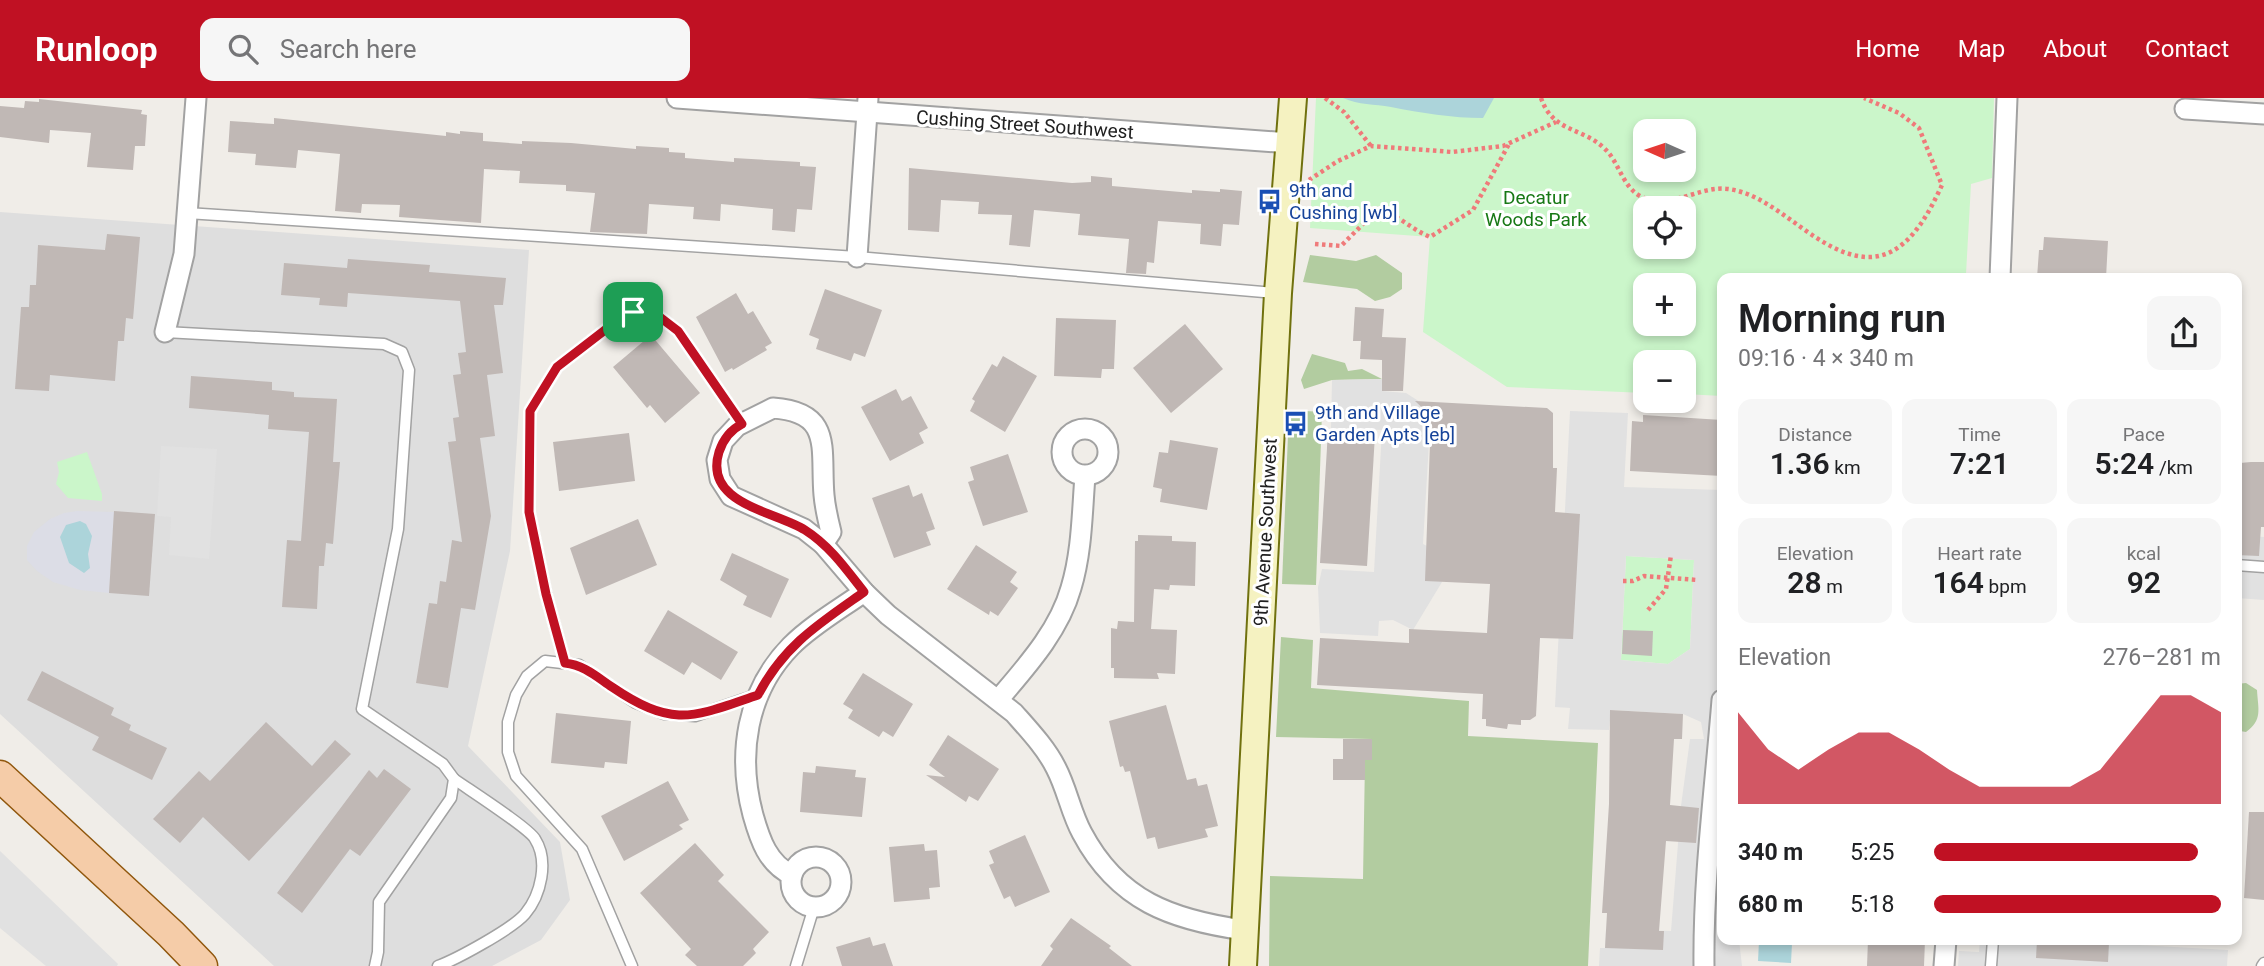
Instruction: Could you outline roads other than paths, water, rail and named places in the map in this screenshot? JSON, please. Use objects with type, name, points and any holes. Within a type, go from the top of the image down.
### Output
[{"type":"main road","points":[[0,776],[202,966]]},
{"type":"street","points":[[165,332],[184,254],[196,98]]},
{"type":"street","name":"Cushing Street Southwest","points":[[677,98],[868,105],[1290,143]]},
{"type":"street","name":"9th Avenue Southwest","points":[[1243,966],[1278,293],[1293,98]]},
{"type":"street","points":[[2000,273],[2007,98]]},
{"type":"street","points":[[857,257],[868,105]]},
{"type":"street","points":[[2185,109],[2264,114]]},
{"type":"street","points":[[823,544],[831,532],[824,497],[821,435],[810,418],[793,409],[773,408],[742,424],[723,441],[717,460],[720,480],[731,496],[804,529],[823,544],[864,592],[888,615],[1014,713],[1047,753],[1081,832],[1094,855],[1111,875],[1152,907],[1187,920],[1244,930]]},
{"type":"street","points":[[998,700],[1048,635],[1071,591],[1078,559],[1085,476]]},
{"type":"street","points":[[792,875],[779,869],[759,835],[745,773],[748,727],[758,695],[769,674],[790,648],[807,632],[864,592]]},
{"type":"street","points":[[1704,966],[1706,860],[1717,750]]},
{"type":"street","points":[[812,857],[827,859],[835,864],[841,880],[837,897],[823,906],[814,907],[806,905],[794,894],[791,886],[792,875],[798,864],[812,857]]},
{"type":"street","points":[[1944,966],[1946,945]]},
{"type":"lane","points":[[187,213],[857,257],[1278,293]]},
{"type":"lane","points":[[565,663],[546,594],[529,512],[530,411],[557,367],[618,320],[633,312],[644,311],[661,318],[678,331],[742,424]]},
{"type":"lane","points":[[165,332],[384,345],[402,352],[409,370],[398,529],[362,709],[443,764],[453,779],[535,838],[542,860],[539,890],[524,915],[458,959],[438,966]]},
{"type":"lane","points":[[2242,565],[2264,567]]},
{"type":"lane","points":[[632,966],[582,849],[516,776],[508,752],[508,722],[516,695],[527,676],[545,661],[579,665],[636,703],[664,714],[695,716],[758,695]]},
{"type":"lane","points":[[374,966],[378,952],[379,902],[451,798],[453,779]]},
{"type":"lane","points":[[796,966],[814,907]]},
{"type":"lane","points":[[1991,966],[1993,945]]},
{"type":"water","points":[[1343,98],[1494,98],[1483,118],[1425,113]]},
{"type":"water","points":[[80,521],[86,524],[92,536],[88,554],[90,568],[84,573],[69,563],[60,537],[66,525]]},
{"type":"water","points":[[1759,945],[1792,945],[1791,963],[1758,961]]},
{"type":"place","name":"9th and Cushing [wb]","points":[[1269,201]]},
{"type":"place","name":"9th and Village Garden Apts [eb]","points":[[1295,423]]},
{"type":"park label","name":"Decatur Woods Park","points":[[1536,208]]}]
